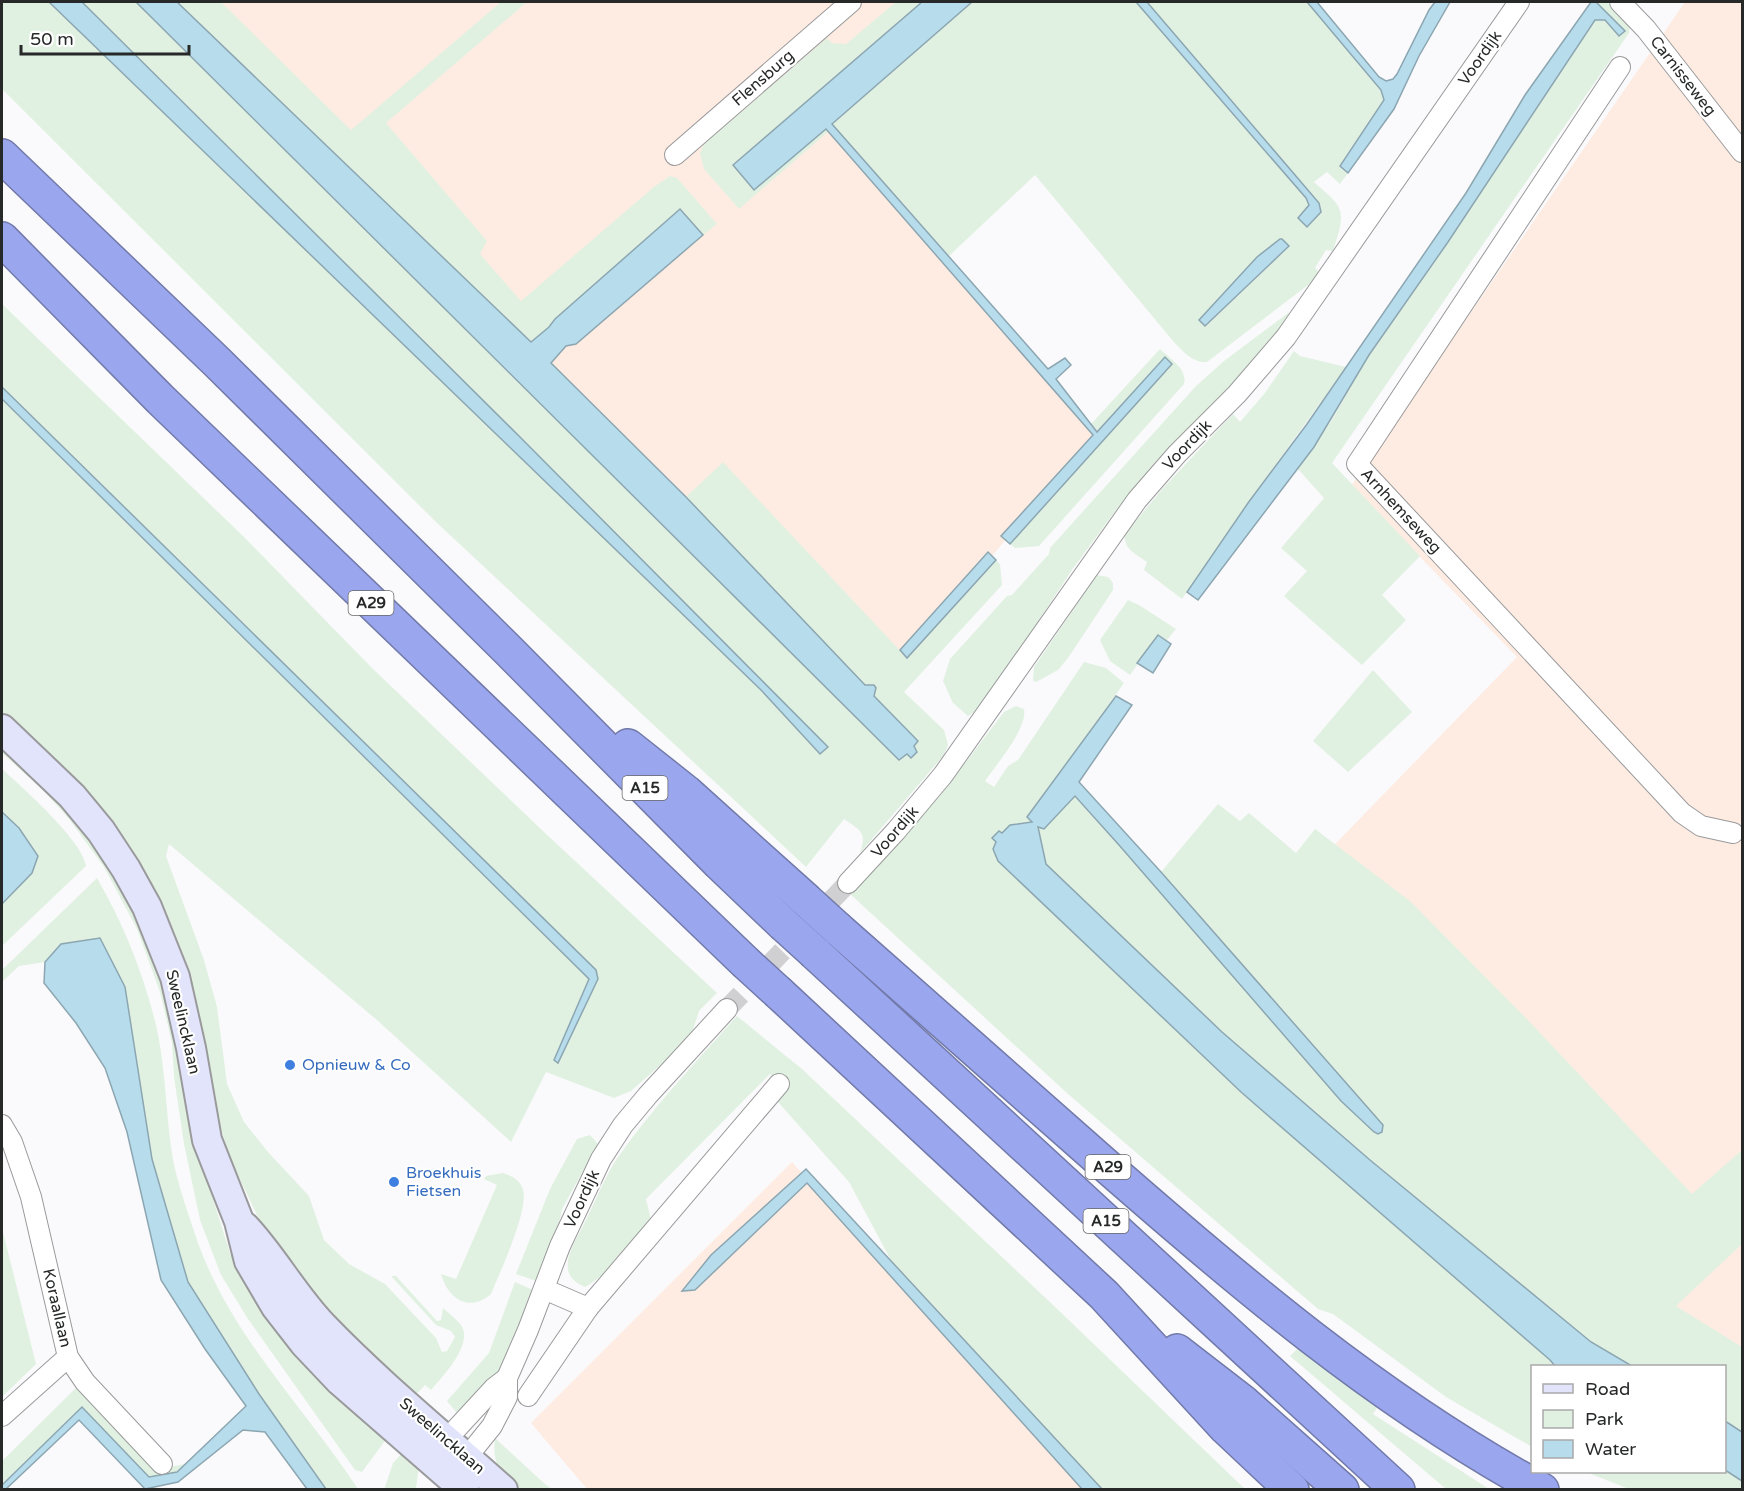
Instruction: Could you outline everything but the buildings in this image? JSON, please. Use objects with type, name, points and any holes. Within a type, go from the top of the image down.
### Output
[{"type":"highway","name":"A29","points":[[2,156],[217,362],[509,651],[686,792],[1210,1257],[1355,1372],[1430,1423],[1542,1490]]},
{"type":"highway","name":"A29","points":[[2,239],[160,399],[746,962],[1104,1295],[1226,1428],[1292,1490]]},
{"type":"highway","name":"A15","points":[[509,651],[783,924],[1398,1490]]},
{"type":"highway","name":"A29","points":[[1104,1295],[1243,1402],[1342,1490]]},
{"type":"main road","name":"Sweelincklaan","points":[[2,729],[72,796],[101,831],[147,907],[175,977],[191,1048],[207,1140],[239,1221],[249,1261],[276,1307],[340,1381],[465,1490]]},
{"type":"main road","name":"Sweelincklaan","points":[[239,1221],[265,1249],[294,1292],[323,1326],[370,1372],[503,1490]]},
{"type":"street","name":"Flensburg","points":[[675,155],[851,2]]},
{"type":"street","name":"Voordijk","points":[[848,883],[944,775],[1137,500],[1177,454],[1237,394],[1286,337],[1519,2]]},
{"type":"street","name":"Carnisseweg","points":[[1620,2],[1646,29],[1743,152]]},
{"type":"street","name":"Arnhemseweg","points":[[1620,67],[1357,464],[1682,813],[1701,826],[1740,834]]},
{"type":"street","name":"Voordijk","points":[[457,1448],[492,1426],[507,1397],[507,1378],[571,1220],[600,1159],[623,1125],[648,1095],[727,1009]]},
{"type":"street","points":[[528,1396],[588,1308],[779,1084]]},
{"type":"street","name":"Koraallaan","points":[[2,1125],[12,1142],[32,1197],[68,1357],[85,1382],[162,1464]]},
{"type":"street","points":[[544,1289],[588,1308]]},
{"type":"street","points":[[2,1416],[68,1357]]},
{"type":"street","name":"Voordijk","points":[[441,1470],[494,1388],[507,1378]]},
{"type":"shaded area","points":[[153,2],[944,2],[817,112],[1100,439],[1008,537],[874,696]]},
{"type":"shaded area","points":[[1685,2],[1742,2],[1742,1355],[1692,1324],[1231,951],[1517,657],[1351,486]]},
{"type":"shaded area","points":[[792,1162],[1089,1489],[587,1489],[531,1423]]},
{"type":"green space","points":[[2,2],[49,2],[761,690],[820,754],[828,747],[82,2],[136,2],[899,760],[907,754],[911,757],[917,753],[914,746],[918,741],[874,696],[876,688],[874,685],[865,686],[686,497],[723,462],[907,658],[996,560],[1000,564],[1002,585],[904,692],[944,730],[948,745],[944,755],[860,853],[863,841],[861,833],[844,819],[806,867],[437,523],[2,89]]},
{"type":"green space","points":[[177,2],[221,2],[351,130],[501,2],[527,2],[386,123],[487,241],[480,254],[521,301],[655,186],[670,176],[677,178],[717,224],[703,235],[680,209],[531,342]]},
{"type":"green space","points":[[896,2],[922,2],[733,165],[825,128],[828,132],[739,209],[704,169],[700,153],[704,144],[827,38],[832,43],[846,44]]},
{"type":"green space","points":[[972,2],[1136,2],[1306,198],[1309,205],[1319,203],[1147,2],[1307,2],[1381,90],[1384,100],[1340,166],[1348,173],[1340,184],[1327,172],[1314,182],[1334,200],[1341,214],[1333,251],[1326,250],[1315,268],[1320,273],[1312,282],[1207,362],[1192,358],[1173,341],[1035,175],[949,256],[831,123]],"holes":[[[1282,239],[1289,247],[1206,326],[1199,320]]]},
{"type":"green space","points":[[1596,2],[1607,2],[1630,27],[1629,33],[1332,463],[1420,556],[1382,595],[1406,620],[1362,665],[1284,596],[1307,571],[1281,548],[1324,498],[1297,468],[1330,423],[1369,355],[1448,242],[1595,20],[1605,20],[1619,36],[1625,30]]},
{"type":"green space","points":[[2,304],[244,537],[372,668],[717,993],[699,1011],[690,1039],[631,1091],[614,1098],[546,1072],[511,1142],[378,1021],[169,844],[166,856],[204,960],[217,1007],[227,1084],[244,1122],[309,1196],[324,1240],[349,1264],[385,1284],[436,1338],[442,1352],[447,1351],[455,1337],[451,1331],[436,1325],[391,1276],[396,1276],[437,1321],[441,1320],[443,1308],[461,1325],[464,1333],[463,1341],[455,1359],[431,1390],[425,1385],[412,1399],[336,1329],[283,1260],[256,1213],[229,1156],[215,1109],[198,1013],[181,957],[2,715],[2,399],[590,979],[554,1060],[558,1063],[598,979],[596,970],[2,387]]},
{"type":"green space","points":[[1288,313],[1290,316],[1258,357],[1160,458],[1116,510],[1072,570],[1003,675],[977,710],[968,716],[953,703],[943,681],[950,659],[1049,554],[1050,548],[1196,386],[1224,361]]},
{"type":"green space","points":[[1160,349],[1181,369],[1185,379],[1184,384],[1039,546],[1015,548],[1010,544],[1172,364],[1165,358],[1098,432],[1091,424]]},
{"type":"green space","points":[[1294,351],[1300,356],[1346,367],[1182,599],[1144,570],[1147,562],[1128,547],[1125,534],[1163,488],[1233,414],[1240,422],[1265,393]]},
{"type":"green space","points":[[1097,575],[1108,577],[1113,583],[1113,590],[1058,670],[1036,682],[1033,680],[1034,667]]},
{"type":"green space","points":[[1128,600],[1176,629],[1167,640],[1158,635],[1130,675],[1110,661],[1100,640]]},
{"type":"green space","points":[[1084,662],[1106,668],[1124,683],[1028,818],[1033,822],[1002,833],[999,831],[992,838],[997,842],[998,861],[1241,1092],[1550,1360],[1554,1365],[1531,1365],[1531,1446],[1446,1397],[1333,1314],[1318,1309],[1068,1094],[850,894],[940,796],[1004,712],[1016,706],[1024,709],[1021,726],[985,781],[994,787],[1008,766],[1018,760]]},
{"type":"green space","points":[[1373,670],[1412,712],[1348,772],[1313,741]]},
{"type":"green space","points":[[2,744],[94,838],[164,969],[209,1186],[230,1253],[256,1295],[387,1438],[362,1472],[355,1470],[248,1319],[221,1275],[200,1220],[184,1144],[174,1077],[172,1043],[160,992],[137,929],[104,867],[69,819],[43,790],[2,753]]},
{"type":"green space","points":[[2,769],[63,829],[82,855],[86,866],[2,946],[2,904],[32,873],[19,828],[2,812]]},
{"type":"green space","points":[[1074,796],[1341,1101],[1383,1125],[1161,872],[1218,804],[1240,821],[1249,813],[1296,853],[1315,829],[1410,901],[1522,1014],[1692,1194],[1742,1150],[1742,1244],[1676,1306],[1742,1347],[1742,1432],[1726,1422],[1726,1365],[1630,1365],[1591,1342],[1370,1160],[1222,1032],[1046,864],[1038,826],[1044,829]]},
{"type":"green space","points":[[97,878],[138,965],[150,1002],[162,1058],[175,1169],[198,1243],[212,1277],[249,1341],[358,1489],[326,1489],[259,1394],[188,1282],[152,1159],[61,944],[45,962],[19,966],[2,982],[2,970]]},
{"type":"green space","points":[[737,1016],[802,1069],[1245,1489],[1102,1489],[893,1264],[849,1182],[778,1102],[772,1092],[779,1082],[770,1074],[646,1199],[651,1220],[612,1266],[585,1287],[575,1281],[568,1267],[571,1249],[616,1160],[659,1104]]},
{"type":"green space","points":[[590,1135],[598,1144],[562,1209],[557,1234],[536,1281],[516,1274],[550,1189],[577,1139]]},
{"type":"green space","points":[[503,1173],[516,1179],[522,1187],[524,1196],[519,1223],[491,1294],[483,1300],[467,1303],[454,1296],[444,1283],[441,1274],[456,1279],[497,1185],[484,1179],[486,1176]]},
{"type":"green space","points":[[2,1228],[36,1364],[2,1397]]},
{"type":"green space","points":[[515,1282],[533,1290],[506,1360],[485,1391],[472,1404],[456,1412],[447,1401],[489,1353]]},
{"type":"green space","points":[[1300,1346],[1377,1408],[1373,1414],[1489,1489],[1446,1489],[1290,1356]]},
{"type":"green space","points":[[76,1388],[154,1470],[185,1464],[176,1472],[149,1477],[82,1407],[2,1485],[2,1461]]},
{"type":"green space","points":[[495,1438],[552,1489],[513,1489],[496,1460]]},
{"type":"green space","points":[[404,1451],[419,1465],[416,1489],[384,1490],[393,1463]]},
{"type":"green space","points":[[1726,1471],[1742,1481],[1742,1489],[1629,1489],[1589,1473],[1726,1473]]},
{"type":"water","points":[[49,2],[82,2],[828,747],[820,754],[761,690]]},
{"type":"water","points":[[136,2],[177,2],[531,342],[680,209],[703,235],[576,344],[566,346],[551,363],[686,497],[865,685],[874,685],[876,688],[874,696],[918,741],[914,746],[917,752],[911,758],[907,754],[899,760]]},
{"type":"water","points":[[922,2],[972,2],[832,124],[1048,369],[1065,358],[1071,365],[1056,379],[1097,432],[1165,357],[1172,364],[1010,544],[1001,536],[1093,435],[826,129],[754,190],[733,165]]},
{"type":"water","points":[[1136,2],[1147,2],[1319,203],[1321,212],[1307,227],[1298,218],[1309,205],[1306,198]]},
{"type":"water","points":[[1307,2],[1317,2],[1379,77],[1386,81],[1393,79],[1397,74],[1435,2],[1450,2],[1419,56],[1394,109],[1348,173],[1340,166],[1384,100],[1381,90]]},
{"type":"water","points":[[1591,2],[1596,2],[1625,31],[1619,36],[1605,20],[1595,20],[1448,242],[1369,355],[1314,447],[1198,600],[1187,592],[1248,503],[1307,424],[1466,193],[1525,95]]},
{"type":"water","points":[[1280,239],[1289,246],[1205,326],[1199,320],[1257,257]]},
{"type":"water","points":[[2,387],[596,970],[598,979],[558,1063],[554,1060],[589,979],[2,399]]},
{"type":"water","points":[[988,552],[996,560],[907,658],[900,650]]},
{"type":"water","points":[[1158,635],[1171,644],[1153,673],[1137,663]]},
{"type":"water","points":[[1116,696],[1132,705],[1079,782],[1383,1125],[1382,1132],[1378,1134],[1374,1132],[1341,1101],[1075,796],[1044,829],[1038,827],[1046,864],[1222,1032],[1370,1160],[1591,1342],[1630,1365],[1554,1365],[1241,1092],[998,861],[993,849],[996,842],[992,838],[999,831],[1002,833],[1010,825],[1032,822],[1027,817]]},
{"type":"water","points":[[2,812],[19,828],[38,856],[32,873],[2,904]]},
{"type":"water","points":[[100,938],[125,987],[152,1159],[188,1282],[259,1394],[326,1489],[307,1489],[265,1432],[243,1430],[178,1482],[145,1489],[79,1420],[6,1489],[2,1489],[2,1485],[82,1407],[149,1477],[177,1472],[246,1406],[205,1349],[161,1280],[127,1132],[105,1068],[76,1023],[44,983],[45,962],[61,944]]},
{"type":"water","points":[[806,1169],[1102,1489],[1082,1489],[807,1183],[695,1290],[682,1291],[711,1255]]},
{"type":"water","points":[[1726,1422],[1742,1432],[1742,1481],[1726,1471]]},
{"type":"tunnel","points":[[727,1009],[848,883]]},
{"type":"place","name":"Opnieuw & Co","points":[[290,1065]]},
{"type":"place","name":"Broekhuis Fietsen","points":[[394,1182]]}]
